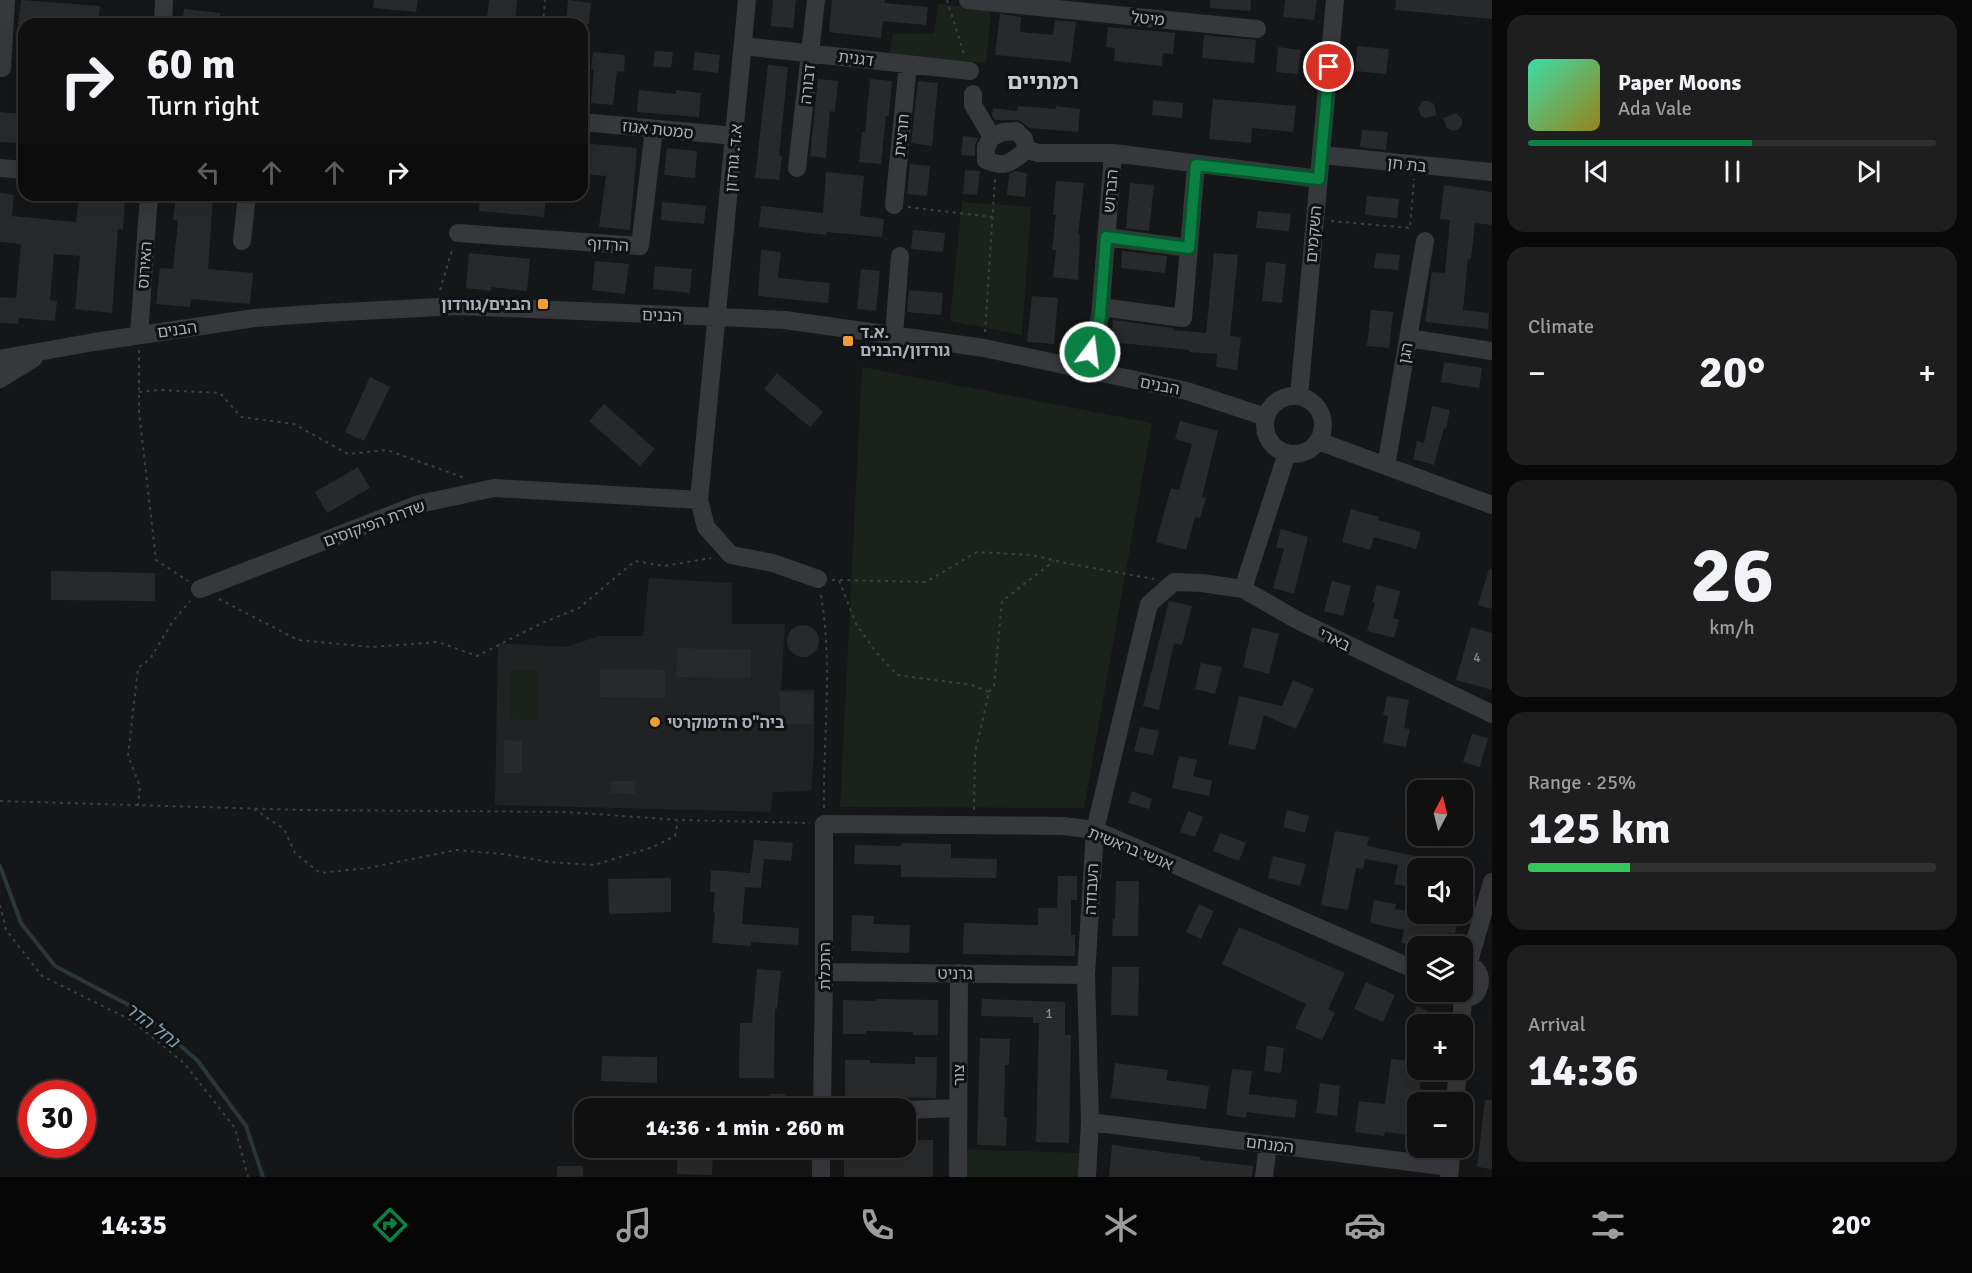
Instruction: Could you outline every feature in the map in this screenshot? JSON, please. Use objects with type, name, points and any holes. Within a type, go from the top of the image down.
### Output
[{"type":"street","points":[[2,68],[6,0]]},
{"type":"street","points":[[163,18],[164,0]]},
{"type":"street","name":"א.ד. גורדון","points":[[699,500],[747,0]]},
{"type":"street","name":"דבורה","points":[[797,168],[816,0]]},
{"type":"street","name":"מיטל","points":[[968,0],[1043,4],[1257,29]]},
{"type":"street","name":"השקמים","points":[[1299,396],[1335,0]]},
{"type":"street","name":"דגנית","points":[[743,46],[970,71]]},
{"type":"street","name":"חרצית","points":[[894,205],[908,64]]},
{"type":"street","points":[[973,94],[973,105],[992,137]]},
{"type":"street","name":"סמטת אגוז","points":[[588,123],[735,136]]},
{"type":"street","name":"הרדוף","points":[[458,233],[640,246],[654,129]]},
{"type":"street","points":[[1016,131],[1024,140],[1027,150],[1010,164],[996,164],[986,160],[986,147],[992,137],[1003,132],[1016,131]]},
{"type":"street","name":"הברוש","points":[[1027,150],[1038,153],[1113,153],[1319,179]]},
{"type":"street","name":"הברוש","points":[[1086,370],[1100,317],[1113,153]]},
{"type":"street","name":"בת חן","points":[[1322,155],[1492,172]]},
{"type":"street","points":[[1101,307],[1183,318],[1196,165]]},
{"type":"street","points":[[0,168],[18,170]]},
{"type":"street","name":"האירוס","points":[[139,335],[149,201]]},
{"type":"street","points":[[242,241],[246,201]]},
{"type":"street","points":[[1106,237],[1189,248]]},
{"type":"street","name":"הגן","points":[[1386,466],[1425,241]]},
{"type":"street","points":[[894,335],[900,256]]},
{"type":"street","name":"הבנים","points":[[0,359],[255,318],[435,307],[458,306],[785,320],[984,348],[1187,391],[1266,417]]},
{"type":"street","points":[[1408,338],[1492,351]]},
{"type":"street","name":"הבנים","points":[[0,379],[21,364],[50,350]]},
{"type":"street","points":[[1299,396],[1308,399],[1321,414],[1322,433],[1318,441],[1304,452],[1287,453],[1278,449],[1267,435],[1266,417],[1275,403],[1282,398],[1299,396]]},
{"type":"street","points":[[1318,441],[1492,505]]},
{"type":"street","points":[[1243,590],[1287,453]]},
{"type":"street","name":"שדרת הפיקוסים","points":[[200,589],[420,504],[494,488],[699,500]]},
{"type":"street","points":[[699,500],[706,527],[731,555],[773,563],[818,579]]},
{"type":"street","name":"בארי","points":[[1174,582],[1202,583],[1243,590],[1297,620],[1492,714]]},
{"type":"street","name":"העבודה","points":[[1088,1177],[1090,1122],[1086,975],[1095,830],[1149,604],[1174,582]]},
{"type":"street","name":"אנשי בראשית","points":[[824,824],[974,824],[1063,826],[1095,830],[1407,966]]},
{"type":"street","name":"התכלת","points":[[822,1098],[824,824]]},
{"type":"street","points":[[1473,940],[1492,882]]},
{"type":"street","points":[[1473,968],[1480,973],[1486,991]]},
{"type":"street","name":"גרניט","points":[[824,972],[1086,975]]},
{"type":"street","name":"צור","points":[[957,1177],[959,973]]},
{"type":"street","points":[[916,1110],[958,1108]]},
{"type":"street","name":"המנחם","points":[[1090,1122],[1268,1144],[1450,1172]]},
{"type":"street","points":[[1264,1177],[1268,1144]]},
{"type":"street","points":[[820,1177],[821,1158]]},
{"type":"path","points":[[544,18],[545,0]]},
{"type":"path","points":[[947,0],[970,71]]},
{"type":"path","points":[[984,348],[996,164]]},
{"type":"path","points":[[1314,219],[1410,228],[1416,165]]},
{"type":"path","points":[[894,205],[993,218]]},
{"type":"path","points":[[435,307],[458,233]]},
{"type":"path","points":[[139,335],[139,412],[156,560],[200,589],[298,640],[372,647],[438,642],[477,656],[542,623],[579,608],[635,561],[664,566],[731,555]]},
{"type":"path","points":[[139,392],[160,390],[220,393],[241,417],[294,424],[348,454],[387,450],[494,488]]},
{"type":"path","points":[[0,801],[254,809],[567,812],[679,820],[824,824],[827,681],[824,616],[818,579],[926,582],[977,552],[1032,555],[1174,582]]},
{"type":"path","points":[[974,824],[975,753],[989,692],[994,686],[1002,601],[1055,561]]},
{"type":"path","points":[[839,580],[856,624],[876,652],[897,675],[972,684],[989,692]]},
{"type":"path","points":[[138,806],[140,786],[128,756],[138,668],[150,658],[173,621],[200,589]]},
{"type":"path","points":[[254,809],[284,829],[295,853],[320,873],[368,868],[456,850],[503,854],[549,862],[594,865],[653,847],[675,836],[679,820]]},
{"type":"path","points":[[0,905],[6,930],[42,976],[131,1020],[184,1063],[235,1128],[248,1177]]},
{"type":"shaded area","points":[[938,4],[991,9],[986,63],[889,54],[893,33],[934,34]]},
{"type":"shaded area","points":[[962,202],[1031,207],[1022,335],[950,321]]},
{"type":"shaded area","points":[[862,367],[1152,423],[1084,808],[840,807]]},
{"type":"shaded area","name":"ביה\"ס הדמוקרטי","points":[[649,578],[732,583],[732,624],[785,624],[781,690],[814,690],[814,753],[811,791],[773,792],[771,812],[495,805],[498,643],[565,647],[600,636],[643,636]]},
{"type":"shaded area","points":[[510,670],[538,670],[538,720],[510,719]]},
{"type":"shaded area","points":[[962,1149],[1079,1153],[1079,1177],[962,1177]]},
{"type":"building","points":[[21,0],[100,6],[99,18],[19,18]]},
{"type":"building","points":[[374,0],[418,0],[416,12],[373,8]]},
{"type":"building","points":[[489,0],[517,0],[516,18],[487,18]]},
{"type":"building","points":[[568,0],[591,3],[589,24],[588,18],[566,18]]},
{"type":"building","points":[[773,0],[796,0],[793,28],[771,26]]},
{"type":"building","points":[[832,0],[885,0],[884,3],[928,7],[926,25],[883,21],[881,38],[829,32]]},
{"type":"building","points":[[1210,0],[1251,0],[1250,11],[1210,8]]},
{"type":"building","points":[[1285,0],[1317,0],[1314,20],[1283,17]]},
{"type":"building","points":[[1396,0],[1492,0],[1492,19],[1395,10]]},
{"type":"building","points":[[184,9],[220,13],[220,18],[183,18]]},
{"type":"building","points":[[1000,14],[1021,17],[1020,32],[1053,35],[1055,20],[1076,22],[1071,62],[995,55]]},
{"type":"building","points":[[1108,27],[1175,33],[1173,54],[1163,53],[1162,66],[1114,61],[1115,48],[1106,47]]},
{"type":"building","points":[[1204,35],[1256,40],[1254,63],[1202,58]]},
{"type":"building","points":[[1357,46],[1389,49],[1386,74],[1355,71]]},
{"type":"building","points":[[1278,47],[1301,50],[1298,74],[1276,72]]},
{"type":"building","points":[[655,51],[673,52],[671,68],[653,66]]},
{"type":"building","points":[[593,52],[625,55],[624,72],[617,71],[613,105],[591,103]]},
{"type":"building","points":[[695,52],[720,55],[718,73],[693,70]]},
{"type":"building","points":[[768,65],[788,67],[779,155],[782,156],[779,180],[755,178]]},
{"type":"building","points":[[818,79],[838,81],[835,112],[830,111],[826,158],[810,156]]},
{"type":"building","points":[[870,79],[892,81],[881,164],[859,162],[862,132],[865,132]]},
{"type":"building","points":[[918,81],[938,83],[932,146],[911,143]]},
{"type":"building","points":[[639,90],[676,94],[676,90],[701,93],[699,117],[637,112]]},
{"type":"building","points":[[1213,99],[1296,106],[1293,132],[1252,128],[1251,143],[1209,139]]},
{"type":"building","points":[[1153,100],[1183,103],[1182,118],[1152,115]]},
{"type":"building","points":[[1423,101],[1434,104],[1437,115],[1426,118],[1421,116],[1418,108]]},
{"type":"building","points":[[1018,106],[1056,109],[1056,106],[1080,109],[1078,132],[1029,128],[1019,120],[995,120],[992,115],[993,108],[1017,111]]},
{"type":"building","points":[[0,112],[18,114],[18,143],[0,142]]},
{"type":"building","points":[[1456,113],[1462,119],[1462,125],[1453,131],[1447,128],[1443,118]]},
{"type":"building","points":[[1362,130],[1388,132],[1386,150],[1360,147]]},
{"type":"building","points":[[963,136],[978,138],[975,156],[961,155]]},
{"type":"building","points":[[588,144],[637,148],[630,230],[599,227],[606,176],[588,174]]},
{"type":"building","points":[[667,148],[697,151],[695,178],[664,175]]},
{"type":"building","points":[[910,164],[930,166],[927,196],[907,194]]},
{"type":"building","points":[[965,170],[980,171],[977,195],[963,194]]},
{"type":"building","points":[[1016,171],[1027,173],[1025,197],[1007,195],[1009,174]]},
{"type":"building","points":[[826,172],[864,176],[860,216],[884,219],[882,237],[826,232],[826,235],[759,227],[761,206],[823,213]]},
{"type":"building","points":[[1056,181],[1084,183],[1078,235],[1080,235],[1078,280],[1053,277],[1056,250],[1052,250],[1056,215],[1053,215]]},
{"type":"building","points":[[1130,183],[1154,185],[1149,231],[1126,228]]},
{"type":"building","points":[[1444,185],[1492,192],[1492,225],[1475,223],[1471,259],[1468,259],[1463,310],[1489,313],[1488,329],[1425,322],[1432,272],[1445,273],[1450,220],[1440,219]]},
{"type":"building","points":[[0,193],[14,195],[12,216],[76,222],[78,201],[125,201],[123,229],[118,229],[112,313],[75,309],[80,256],[54,254],[50,300],[57,301],[55,321],[19,318],[18,324],[0,323],[0,297],[16,298],[21,244],[0,242]]},
{"type":"building","points":[[1367,196],[1399,199],[1397,218],[1365,215]]},
{"type":"building","points":[[175,201],[213,201],[208,269],[253,273],[250,304],[191,299],[190,307],[156,304],[160,268],[173,269],[178,221],[173,220]]},
{"type":"building","points":[[480,201],[545,201],[544,217],[479,211]]},
{"type":"building","points":[[662,202],[706,206],[704,224],[661,220]]},
{"type":"building","points":[[1258,211],[1291,214],[1289,231],[1256,228]]},
{"type":"building","points":[[913,230],[945,233],[943,252],[911,249]]},
{"type":"building","points":[[761,250],[781,252],[778,278],[830,283],[828,303],[758,296]]},
{"type":"building","points":[[1122,251],[1167,256],[1165,273],[1121,268]]},
{"type":"building","points":[[469,253],[530,259],[527,291],[491,287],[491,291],[466,288]]},
{"type":"building","points":[[1214,253],[1238,255],[1230,336],[1241,337],[1237,370],[1216,367],[1217,354],[1111,342],[1113,320],[1206,333]]},
{"type":"building","points":[[1376,253],[1400,255],[1398,270],[1374,268]]},
{"type":"building","points":[[595,261],[629,264],[625,294],[592,290]]},
{"type":"building","points":[[1266,262],[1286,264],[1282,303],[1262,301]]},
{"type":"building","points":[[655,266],[692,269],[690,293],[653,289]]},
{"type":"building","points":[[861,269],[880,271],[876,311],[857,309]]},
{"type":"building","points":[[909,290],[943,293],[941,315],[907,312]]},
{"type":"building","points":[[1032,296],[1058,298],[1054,344],[1027,342]]},
{"type":"building","points":[[1371,310],[1393,312],[1389,348],[1367,346]]},
{"type":"building","points":[[1444,362],[1482,368],[1479,388],[1441,382]]},
{"type":"building","points":[[777,373],[823,412],[810,427],[764,389]]},
{"type":"building","points":[[370,377],[390,387],[364,441],[345,432]]},
{"type":"building","points":[[604,404],[655,449],[640,466],[589,421]]},
{"type":"building","points":[[1432,406],[1450,410],[1434,465],[1413,459],[1417,441],[1424,443]]},
{"type":"building","points":[[1180,421],[1218,431],[1202,497],[1206,498],[1200,518],[1195,517],[1186,550],[1156,542],[1171,488],[1179,490],[1192,444],[1175,439]]},
{"type":"building","points":[[358,467],[370,488],[327,513],[315,492]]},
{"type":"building","points":[[1351,509],[1379,517],[1378,520],[1421,532],[1416,549],[1374,537],[1370,550],[1342,542]]},
{"type":"building","points":[[1281,529],[1308,537],[1294,594],[1273,588],[1284,549],[1276,547]]},
{"type":"building","points":[[1489,569],[1492,569],[1492,609],[1478,605]]},
{"type":"building","points":[[51,571],[155,573],[155,601],[51,600]]},
{"type":"building","points":[[1332,581],[1351,586],[1343,616],[1324,611]]},
{"type":"building","points":[[1377,585],[1400,591],[1393,618],[1399,620],[1394,638],[1367,631],[1375,603],[1372,602]]},
{"type":"building","points":[[1169,601],[1192,606],[1182,645],[1174,643],[1159,710],[1143,706]]},
{"type":"building","points":[[803,625],[814,630],[819,641],[814,652],[803,657],[792,652],[787,641],[792,630]]},
{"type":"building","points":[[1252,627],[1279,634],[1269,674],[1243,667]]},
{"type":"building","points":[[1471,627],[1492,633],[1492,690],[1456,680]]},
{"type":"building","points":[[677,648],[751,650],[751,678],[676,677]]},
{"type":"building","points":[[1201,663],[1222,667],[1215,694],[1195,689]]},
{"type":"building","points":[[600,669],[665,670],[665,698],[600,697]]},
{"type":"building","points":[[1293,680],[1314,689],[1296,729],[1264,715],[1255,750],[1228,744],[1239,696],[1282,706]]},
{"type":"building","points":[[780,692],[814,693],[813,724],[779,724]]},
{"type":"building","points":[[1387,696],[1409,700],[1404,728],[1410,729],[1406,747],[1383,743],[1388,716],[1383,715]]},
{"type":"building","points":[[1140,727],[1159,731],[1153,755],[1134,751]]},
{"type":"building","points":[[1472,734],[1488,738],[1480,767],[1463,762]]},
{"type":"building","points":[[504,740],[522,741],[522,773],[504,773]]},
{"type":"building","points":[[1179,756],[1197,760],[1193,776],[1212,781],[1209,796],[1172,788]]},
{"type":"building","points":[[611,781],[635,781],[635,794],[611,793]]},
{"type":"building","points":[[1132,791],[1152,799],[1149,809],[1128,803]]},
{"type":"building","points":[[1287,810],[1309,816],[1305,833],[1283,827]]},
{"type":"building","points":[[1188,811],[1203,817],[1195,837],[1180,832]]},
{"type":"building","points":[[1335,831],[1369,837],[1367,846],[1426,858],[1407,858],[1407,886],[1394,884],[1398,865],[1365,859],[1363,869],[1356,868],[1348,910],[1321,905]]},
{"type":"building","points":[[1220,833],[1246,843],[1239,861],[1213,851]]},
{"type":"building","points":[[754,840],[793,843],[791,861],[764,859],[761,888],[745,887],[742,924],[799,928],[798,945],[751,942],[751,946],[712,943],[715,892],[710,892],[711,870],[750,873]]},
{"type":"building","points":[[901,843],[951,844],[951,858],[997,859],[996,878],[901,877],[901,865],[854,864],[855,845],[901,846]]},
{"type":"building","points":[[1273,856],[1306,864],[1300,886],[1268,878]]},
{"type":"building","points":[[1058,876],[1077,876],[1077,900],[1071,900],[1071,935],[1075,935],[1075,956],[963,954],[964,923],[1038,925],[1038,908],[1057,908]]},
{"type":"building","points":[[671,878],[671,912],[609,914],[608,879]]},
{"type":"building","points":[[1116,881],[1139,881],[1138,936],[1112,936]]},
{"type":"building","points":[[1374,900],[1396,904],[1395,909],[1407,911],[1407,924],[1457,924],[1455,934],[1407,936],[1407,944],[1401,943],[1404,930],[1370,923]]},
{"type":"building","points":[[1199,904],[1214,911],[1201,939],[1186,932]]},
{"type":"building","points":[[852,915],[874,916],[873,924],[910,925],[909,953],[851,951]]},
{"type":"building","points":[[1239,927],[1345,973],[1328,1009],[1335,1013],[1322,1040],[1295,1028],[1306,1004],[1222,964]]},
{"type":"building","points":[[1112,967],[1139,967],[1138,1016],[1111,1015]]},
{"type":"building","points":[[757,969],[781,971],[777,1009],[775,1009],[774,1078],[739,1078],[740,1023],[752,1023]]},
{"type":"building","points":[[1366,982],[1395,995],[1383,1022],[1354,1009]]},
{"type":"building","points":[[876,999],[938,1000],[938,1035],[866,1031],[866,1034],[843,1034],[843,1000],[876,1001]]},
{"type":"building","points":[[982,999],[1065,1002],[1065,1035],[1071,1035],[1069,1143],[1036,1142],[1039,1023],[1033,1023],[1033,1017],[981,1016]]},
{"type":"building","points":[[1417,1006],[1434,1014],[1413,1014]]},
{"type":"building","points":[[980,1038],[1010,1039],[1009,1065],[1005,1065],[1006,1146],[977,1145]]},
{"type":"building","points":[[1267,1046],[1284,1048],[1281,1073],[1264,1071]]},
{"type":"building","points":[[602,1056],[657,1057],[657,1083],[601,1081]]},
{"type":"building","points":[[915,1057],[937,1057],[936,1098],[845,1097],[845,1060],[915,1064]]},
{"type":"building","points":[[1391,1059],[1407,1061],[1407,1080],[1421,1080],[1419,1092],[1407,1092],[1407,1135],[1385,1132],[1384,1136],[1355,1132],[1359,1101],[1385,1104]]},
{"type":"building","points":[[1115,1063],[1168,1070],[1166,1080],[1209,1086],[1206,1109],[1111,1098]]},
{"type":"building","points":[[1232,1069],[1252,1071],[1249,1094],[1297,1100],[1295,1118],[1247,1112],[1246,1118],[1226,1115]]},
{"type":"building","points":[[1320,1083],[1340,1086],[1337,1116],[1316,1113]]},
{"type":"building","points":[[769,1094],[785,1094],[785,1098],[769,1098]]},
{"type":"building","points":[[1485,1100],[1492,1100],[1492,1169],[1477,1167]]},
{"type":"building","points":[[916,1140],[933,1140],[933,1177],[844,1177],[844,1158],[916,1158]]},
{"type":"building","points":[[1112,1145],[1200,1157],[1200,1160],[1253,1166],[1252,1177],[1109,1177]]},
{"type":"building","points":[[678,1158],[713,1158],[712,1175],[677,1174]]},
{"type":"building","points":[[557,1166],[583,1166],[583,1177],[557,1177]]},
{"type":"waterway","name":"נחל הדר","points":[[0,866],[21,923],[55,966],[140,1011],[197,1060],[246,1126],[263,1177]]},
{"type":"place","name":"הבנים/גורדון","points":[[543,304]]},
{"type":"place","name":"א.ד. גורדון/הבנים","points":[[848,341]]},
{"type":"place","name":"ביה\"ס הדמוקרטי","points":[[655,722]]},
{"type":"district","name":"רמתיים","points":[[1043,81]]},
{"type":"route","points":[[1090,352],[1100,317],[1106,237],[1189,248],[1196,165],[1319,179],[1329,67]]}]
